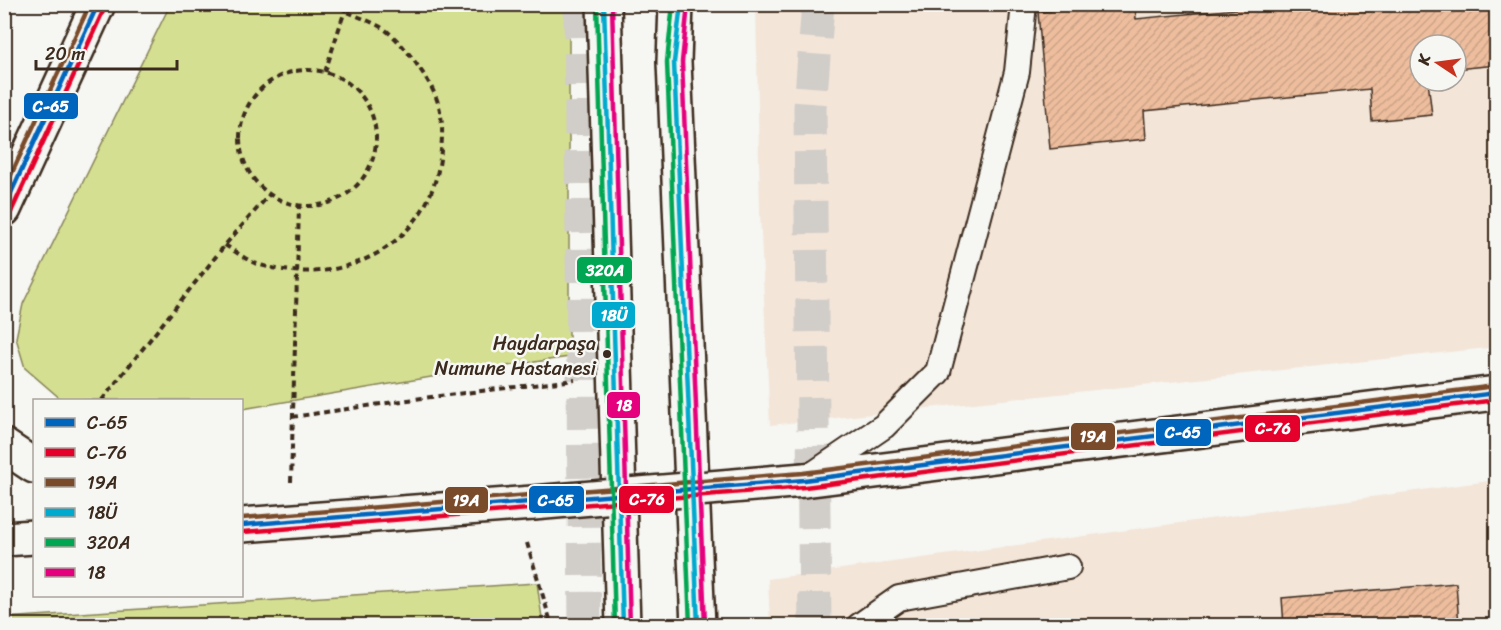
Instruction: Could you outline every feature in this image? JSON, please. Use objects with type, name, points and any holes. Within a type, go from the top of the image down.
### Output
[{"type":"main road","points":[[4,209],[98,4]]},
{"type":"main road","points":[[604,4],[623,626]]},
{"type":"main road","points":[[676,4],[674,62],[698,626]]},
{"type":"main road","points":[[674,62],[681,4]]},
{"type":"main road","points":[[243,525],[804,480],[1497,393]]},
{"type":"main road","points":[[4,446],[33,465]]},
{"type":"main road","points":[[4,538],[33,537]]},
{"type":"lane","points":[[804,480],[884,426],[938,372],[1017,72],[1024,4]]},
{"type":"lane","points":[[859,626],[899,598],[1068,567]]},
{"type":"path","points":[[326,72],[347,4]]},
{"type":"path","points":[[225,245],[256,263],[296,270],[340,269],[384,250],[423,213],[437,178],[443,136],[437,93],[412,57],[381,27],[345,11]]},
{"type":"path","points":[[304,70],[326,72],[345,81],[361,96],[372,114],[376,135],[373,157],[365,176],[350,192],[332,202],[299,207],[269,195],[254,180],[244,162],[239,141],[242,120],[251,101],[265,84],[283,74],[304,70]]},
{"type":"path","points":[[103,399],[225,245],[269,195]]},
{"type":"path","points":[[290,521],[299,207]]},
{"type":"path","points":[[292,417],[422,398],[615,375]]},
{"type":"path","points":[[524,503],[552,626]]},
{"type":"shaded area","points":[[756,5],[1496,5],[1496,347],[770,425],[760,212]]},
{"type":"shaded area","points":[[1496,480],[1496,625],[770,625],[768,579]]},
{"type":"green space","points":[[170,5],[569,5],[569,357],[437,376],[243,409],[243,399],[61,399],[25,368],[16,338],[23,304]]},
{"type":"green space","points":[[537,583],[543,625],[5,625],[5,618]]},
{"type":"building","points":[[1135,4],[1136,19],[1286,4],[1497,4],[1497,65],[1468,68],[1468,33],[1408,33],[1408,93],[1429,93],[1432,115],[1372,121],[1370,89],[1144,111],[1146,139],[1050,149],[1038,12]]},
{"type":"building","points":[[1456,583],[1459,626],[1284,626],[1282,598]]},
{"type":"tunnel","points":[[580,4],[585,626]]},
{"type":"tunnel","points":[[815,626],[810,108],[818,4]]},
{"type":"transit line","name":"19A","points":[[4,190],[90,4]]},
{"type":"transit line","name":"C-65","points":[[4,208],[98,4]]},
{"type":"transit line","name":"320A","points":[[597,4],[615,626]]},
{"type":"transit line","name":"18Ü","points":[[604,4],[623,626]]},
{"type":"transit line","name":"18","points":[[612,4],[630,626]]},
{"type":"transit line","name":"320A","points":[[673,4],[667,62],[690,626]]},
{"type":"transit line","name":"18Ü","points":[[681,4],[674,62],[698,626]]},
{"type":"transit line","name":"18","points":[[688,5],[682,62],[705,626]]},
{"type":"transit line","name":"C-76","points":[[11,212],[105,7]]},
{"type":"transit line","name":"19A","points":[[243,518],[803,473],[1495,386]]},
{"type":"transit line","name":"C-65","points":[[243,525],[804,480],[1496,393]]},
{"type":"transit line","name":"C-76","points":[[243,532],[805,487],[1496,400]]},
{"type":"place","name":"Haydarpaşa Numune Hastanesi","points":[[607,354]]}]
